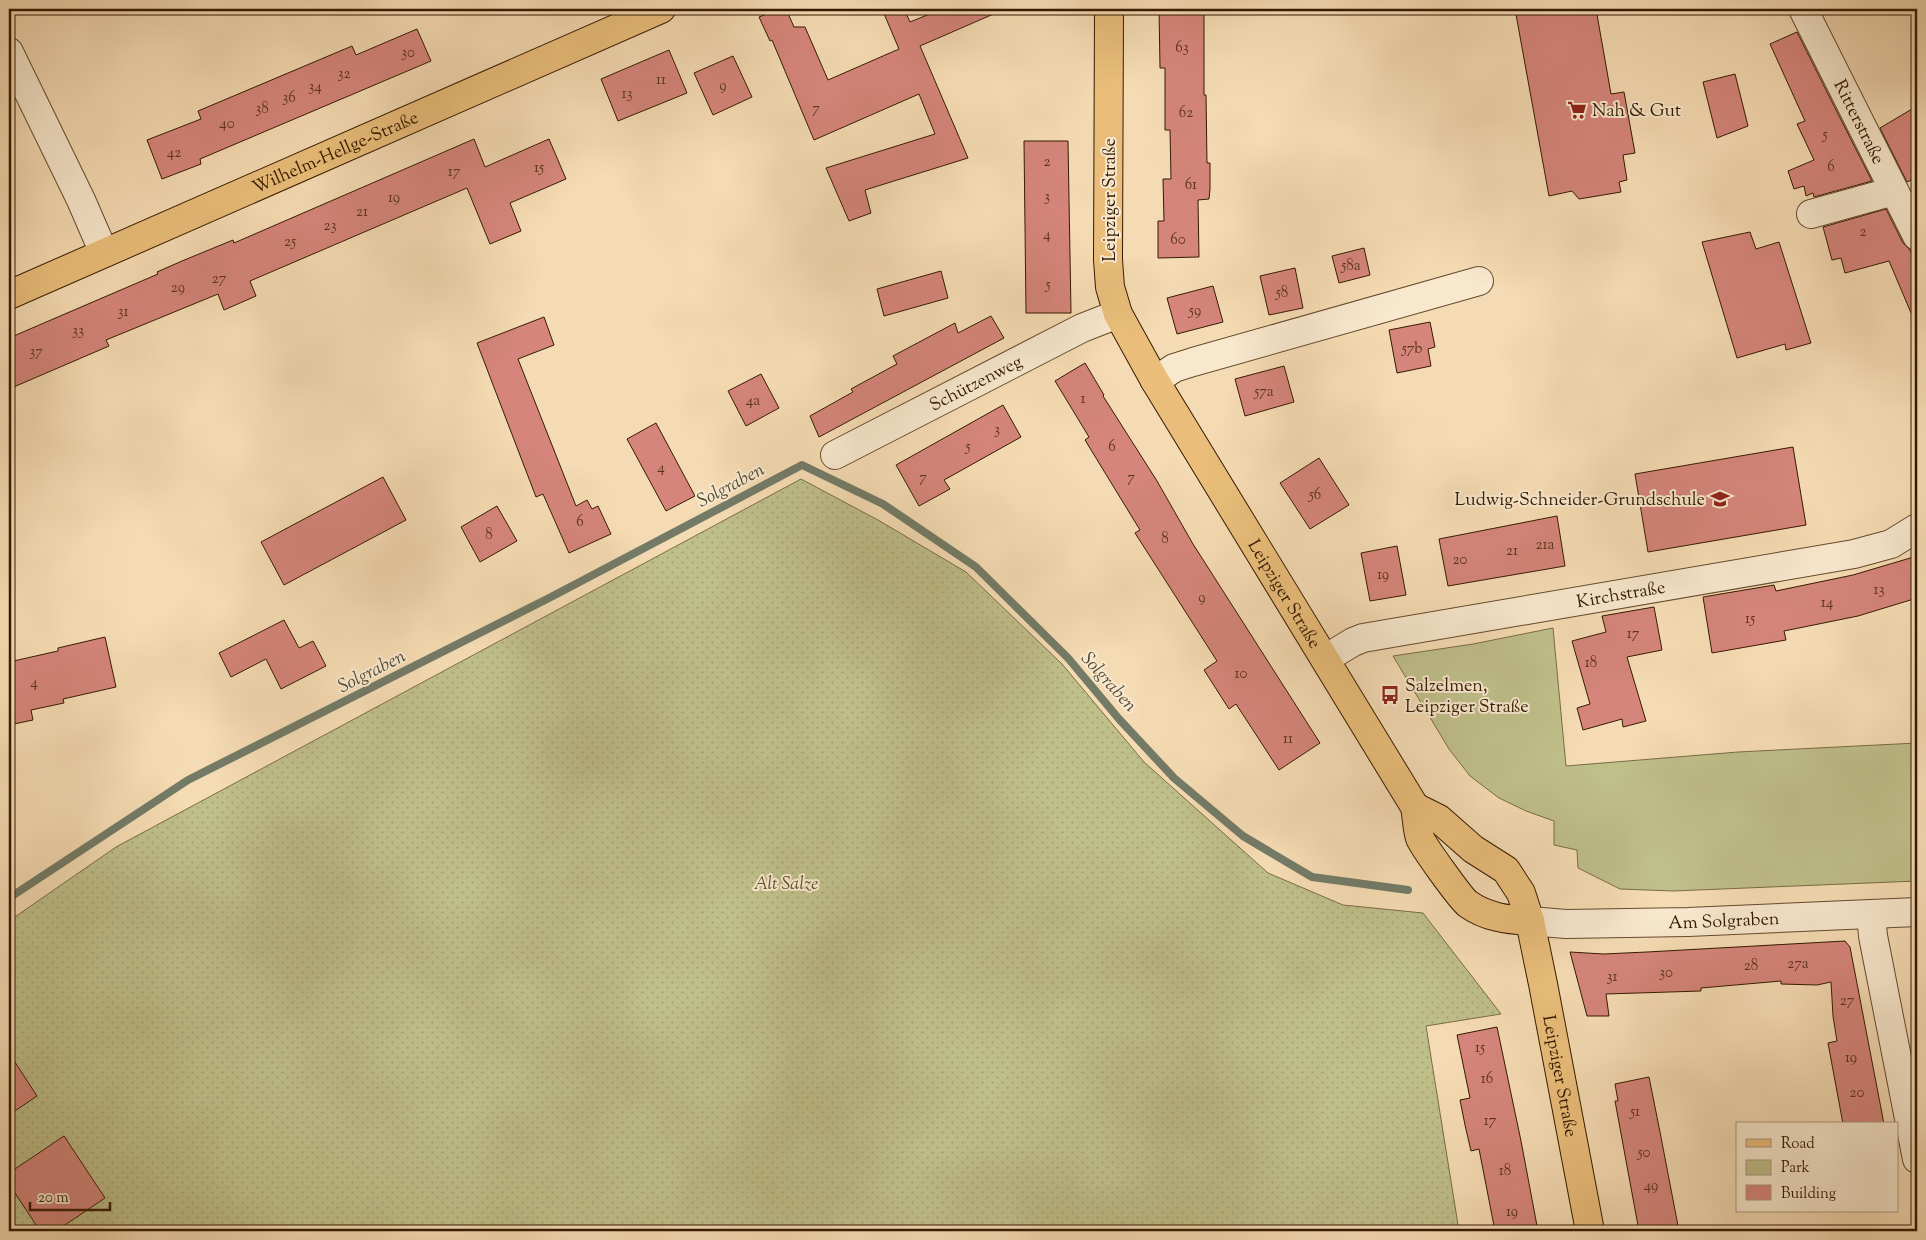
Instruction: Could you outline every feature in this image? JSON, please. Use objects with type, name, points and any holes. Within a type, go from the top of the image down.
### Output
[{"type":"main road","name":"Wilhelm-Hellge-Straße","points":[[9,295],[661,9]]},
{"type":"main road","name":"Leipziger Straße","points":[[1109,9],[1108,260],[1110,287],[1118,314],[1155,381],[1415,807],[1420,838],[1466,903],[1488,915],[1512,920],[1530,921]]},
{"type":"main road","name":"Leipziger Straße","points":[[1415,807],[1439,819],[1473,849],[1506,870],[1521,893],[1530,921],[1590,1231]]},
{"type":"street","name":"Ritterstraße","points":[[1803,9],[1917,236]]},
{"type":"street","points":[[9,52],[81,200],[104,254]]},
{"type":"street","points":[[1811,214],[1894,191]]},
{"type":"street","points":[[1155,381],[1174,368],[1193,362],[1480,281]]},
{"type":"street","name":"Schützenweg","points":[[835,455],[1082,328],[1118,314]]},
{"type":"street","name":"Kirchstraße","points":[[1325,659],[1363,638],[1854,554],[1891,544],[1917,528]]},
{"type":"street","name":"Am Solgraben","points":[[1530,921],[1566,924],[1688,922],[1917,912]]},
{"type":"street","points":[[1871,914],[1873,936],[1917,1159]]},
{"type":"green space","name":"Alt Salze","points":[[801,479],[878,520],[966,572],[1062,664],[1144,762],[1268,873],[1343,905],[1423,913],[1501,1014],[1426,1026],[1459,1231],[9,1231],[9,921],[116,847]]},
{"type":"green space","points":[[1553,628],[1566,766],[1738,752],[1917,743],[1917,881],[1673,891],[1620,889],[1578,868],[1577,850],[1554,845],[1554,821],[1526,811],[1499,798],[1470,776],[1449,749],[1393,656],[1473,644]]},
{"type":"building","points":[[779,9],[786,9],[794,27],[805,27],[828,80],[899,49],[882,9],[904,9],[910,22],[942,9],[1005,9],[920,46],[968,158],[865,190],[871,213],[849,221],[826,168],[935,134],[919,94],[814,140],[772,40],[770,41],[759,17]]},
{"type":"building","points":[[1159,9],[1204,9],[1204,95],[1206,95],[1207,163],[1210,163],[1210,189],[1209,199],[1198,200],[1199,257],[1158,258],[1158,221],[1164,221],[1163,179],[1171,179],[1170,130],[1165,130],[1165,68],[1160,68]]},
{"type":"building","points":[[1515,9],[1596,9],[1611,94],[1624,92],[1635,153],[1623,155],[1627,180],[1619,182],[1621,192],[1579,199],[1572,191],[1549,196]]},
{"type":"building","points":[[417,29],[431,61],[200,159],[201,164],[162,179],[147,140],[201,119],[198,111],[352,46],[356,55]]},
{"type":"building","points":[[1797,32],[1872,181],[1814,197],[1813,193],[1806,196],[1804,186],[1794,189],[1788,171],[1814,160],[1797,124],[1805,121],[1770,44]]},
{"type":"building","points":[[669,50],[687,93],[618,121],[601,79]]},
{"type":"building","points":[[733,56],[752,97],[713,115],[694,73]]},
{"type":"building","points":[[1735,74],[1748,126],[1717,138],[1703,82]]},
{"type":"building","points":[[1917,106],[1917,177],[1907,182],[1880,128]]},
{"type":"building","points":[[474,139],[485,167],[549,139],[566,179],[510,203],[521,231],[490,244],[467,188],[250,281],[256,296],[224,310],[218,294],[106,340],[109,346],[9,389],[9,338],[158,274],[157,272],[182,261],[233,240],[234,243]]},
{"type":"building","points":[[1024,141],[1068,141],[1071,313],[1026,313]]},
{"type":"building","points":[[1886,209],[1917,266],[1917,327],[1889,261],[1845,273],[1841,258],[1832,260],[1823,227]]},
{"type":"building","points":[[1750,232],[1756,249],[1779,242],[1811,343],[1786,350],[1785,344],[1737,358],[1702,242]]},
{"type":"building","points":[[1364,248],[1370,275],[1339,283],[1332,256]]},
{"type":"building","points":[[1295,268],[1303,308],[1269,315],[1260,276]]},
{"type":"building","points":[[941,271],[948,298],[884,316],[877,289]]},
{"type":"building","points":[[1213,286],[1223,322],[1177,334],[1167,298]]},
{"type":"building","points":[[991,316],[1004,338],[819,437],[810,416],[853,392],[851,389],[897,364],[893,356],[955,323],[958,333]]},
{"type":"building","points":[[544,317],[554,345],[518,359],[576,506],[587,500],[592,509],[598,506],[611,534],[569,553],[543,494],[536,497],[477,343]]},
{"type":"building","points":[[1430,322],[1435,347],[1428,349],[1431,366],[1397,373],[1389,330]]},
{"type":"building","points":[[1085,363],[1193,544],[1320,743],[1279,770],[1236,704],[1229,709],[1204,670],[1217,661],[1135,533],[1140,530],[1085,440],[1089,437],[1055,381]]},
{"type":"building","points":[[1284,366],[1294,402],[1245,416],[1235,379]]},
{"type":"building","points":[[761,374],[779,408],[746,426],[728,391]]},
{"type":"building","points":[[1003,405],[1021,437],[944,480],[950,489],[919,506],[896,465]]},
{"type":"building","points":[[656,423],[695,496],[666,511],[627,439]]},
{"type":"building","name":"Ludwig-Schneider-Grundschule","points":[[1793,447],[1806,525],[1648,552],[1635,474]]},
{"type":"building","points":[[1319,458],[1349,505],[1310,529],[1280,483]]},
{"type":"building","points":[[383,477],[406,520],[284,585],[261,542]]},
{"type":"building","points":[[497,506],[517,541],[480,562],[461,527]]},
{"type":"building","points":[[1557,516],[1565,566],[1448,586],[1439,539]]},
{"type":"building","points":[[1397,546],[1406,595],[1370,601],[1361,553]]},
{"type":"building","points":[[1917,556],[1917,598],[1858,616],[1784,631],[1786,640],[1712,653],[1703,597],[1774,585],[1776,591],[1853,575]]},
{"type":"building","points":[[1654,607],[1662,650],[1627,657],[1646,721],[1623,727],[1622,719],[1583,730],[1577,708],[1590,704],[1572,641],[1606,632],[1602,616]]},
{"type":"building","points":[[284,620],[299,648],[313,641],[326,666],[281,689],[266,659],[231,677],[219,653]]},
{"type":"building","points":[[105,637],[116,687],[63,699],[64,703],[31,710],[33,720],[9,725],[9,662],[58,651],[58,648]]},
{"type":"building","points":[[1845,941],[1850,947],[1884,1122],[1843,1122],[1828,1043],[1837,1041],[1831,982],[1817,985],[1781,984],[1781,981],[1701,988],[1701,991],[1606,994],[1609,1016],[1587,1016],[1570,952],[1603,954]]},
{"type":"building","points":[[1497,1027],[1538,1231],[1495,1231],[1479,1149],[1471,1151],[1465,1125],[1460,1100],[1470,1098],[1457,1035]]},
{"type":"building","points":[[9,1053],[37,1096],[9,1115]]},
{"type":"building","points":[[1649,1077],[1679,1231],[1639,1231],[1615,1101],[1618,1101],[1615,1084]]},
{"type":"building","points":[[64,1136],[105,1198],[56,1231],[40,1231],[9,1184],[9,1173]]},
{"type":"waterway","name":"Solgraben","points":[[9,898],[188,780],[551,597],[802,465],[883,504],[976,567],[1068,658],[1119,719],[1174,778],[1243,836],[1312,877],[1408,890]]},
{"type":"place","name":"Nah & Gut","points":[[1577,110]]},
{"type":"place","name":"Ludwig-Schneider-Grundschule","points":[[1720,499]]},
{"type":"place","name":"Salzelmen, Leipziger Straße","points":[[1390,695]]}]
